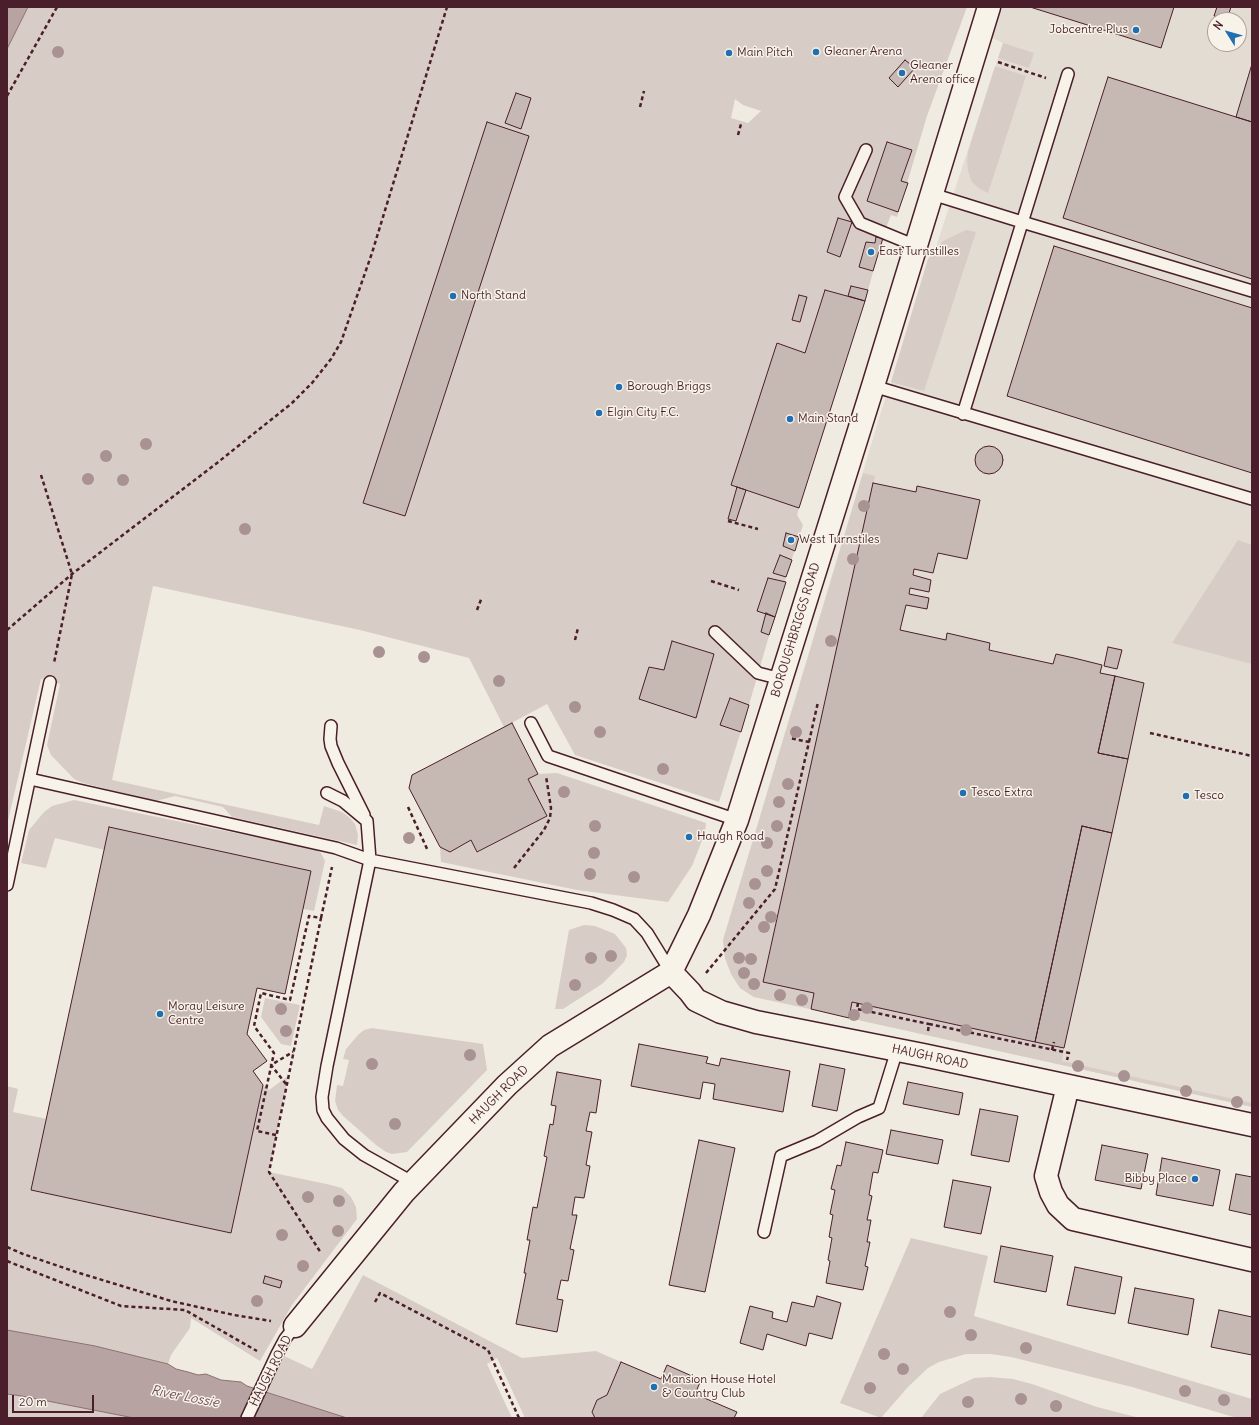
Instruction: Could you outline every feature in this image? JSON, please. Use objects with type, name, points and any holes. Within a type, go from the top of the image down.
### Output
[{"type":"street","name":"BOROUGHBRIGGS ROAD","points":[[671,972],[699,915],[737,820],[873,386],[989,7]]},
{"type":"street","name":"HAUGH ROAD","points":[[295,1326],[404,1192],[507,1085],[550,1046],[671,972],[696,1000],[722,1012],[756,1022],[923,1055],[1252,1125]]},
{"type":"street","points":[[1068,1086],[1046,1176],[1051,1192],[1058,1205],[1073,1219],[1252,1260]]},
{"type":"lane","points":[[963,414],[1067,79]]},
{"type":"lane","points":[[866,150],[845,197],[860,223],[916,246]]},
{"type":"lane","points":[[932,194],[1252,291]]},
{"type":"lane","points":[[873,386],[1252,499]]},
{"type":"lane","points":[[715,632],[758,673],[781,679]]},
{"type":"lane","points":[[7,885],[50,682]]},
{"type":"lane","points":[[530,723],[548,756],[737,820]]},
{"type":"lane","points":[[331,726],[331,746],[367,821],[370,860],[327,1066],[322,1097],[323,1110],[327,1118],[344,1139],[364,1155],[414,1183]]},
{"type":"lane","points":[[30,779],[336,848],[370,860],[591,903],[634,918],[647,933],[671,972]]},
{"type":"lane","points":[[327,793],[343,801],[367,821]]},
{"type":"lane","points":[[764,1232],[781,1156],[817,1140],[858,1117],[879,1108],[897,1050]]},
{"type":"lane","name":"HAUGH ROAD","points":[[248,1418],[278,1352],[285,1339],[295,1326]]},
{"type":"path","points":[[7,96],[56,7]]},
{"type":"path","points":[[7,630],[72,574],[217,463],[292,402],[312,383],[331,359],[343,337],[369,260],[447,7]]},
{"type":"path","points":[[974,55],[1067,79]]},
{"type":"path","points":[[640,107],[644,91]]},
{"type":"path","points":[[738,135],[741,124]]},
{"type":"path","points":[[41,475],[72,574],[50,682]]},
{"type":"path","points":[[728,520],[758,529]]},
{"type":"path","points":[[712,580],[739,590]]},
{"type":"path","points":[[477,610],[482,598]]},
{"type":"path","points":[[575,640],[578,628]]},
{"type":"path","points":[[690,992],[775,889],[818,702]]},
{"type":"path","points":[[764,733],[809,742]]},
{"type":"path","points":[[1150,733],[1252,756]]},
{"type":"path","points":[[499,886],[544,830],[550,818],[551,808],[546,774]]},
{"type":"path","points":[[408,807],[432,861],[430,872]]},
{"type":"path","points":[[336,848],[268,1172],[336,1276]]},
{"type":"path","points":[[276,1135],[257,1131],[274,1053],[254,1026],[261,993],[290,1000],[309,916],[321,918]]},
{"type":"path","points":[[858,1003],[857,1009],[1069,1053]]},
{"type":"path","points":[[923,1055],[929,1024]]},
{"type":"path","points":[[1052,1050],[1054,1042]]},
{"type":"path","points":[[271,1065],[293,1052]]},
{"type":"path","points":[[271,1065],[287,1085]]},
{"type":"path","points":[[7,1248],[76,1272],[170,1301],[295,1326]]},
{"type":"path","points":[[7,1261],[121,1306],[185,1310],[257,1351],[266,1343],[278,1352]]},
{"type":"path","points":[[375,1302],[380,1293],[488,1350],[519,1418]]},
{"type":"shaded area","points":[[28,7],[967,7],[927,116],[897,217],[891,215],[884,233],[865,301],[799,508],[797,515],[803,525],[719,802],[575,755],[547,704],[504,727],[469,658],[360,630],[153,586],[112,780],[319,825],[324,806],[342,812],[350,818],[355,824],[358,835],[357,845],[232,817],[223,807],[175,796],[156,801],[83,783],[74,779],[51,755],[47,745],[60,684],[41,679],[7,825],[7,49]],"holes":[[[735,99],[743,105],[761,111],[748,123],[731,118]]]},
{"type":"shaded area","points":[[992,7],[1252,7],[1252,1107],[754,997],[740,988],[731,974],[725,958],[723,940],[880,415],[928,259],[935,250],[1003,43],[984,34]]},
{"type":"shaded area","points":[[1003,43],[1034,53],[1029,68],[998,58]]},
{"type":"shaded area","points":[[995,66],[1026,76],[988,193],[980,189],[972,182],[968,171],[967,160],[968,152]]},
{"type":"shaded area","points":[[966,230],[976,232],[924,391],[891,382],[928,259],[943,241]]},
{"type":"shaded area","points":[[863,473],[875,476],[763,981],[814,993],[811,1009],[754,997],[740,988],[731,974],[725,958],[723,940]]},
{"type":"shaded area","points":[[1238,540],[1252,545],[1252,664],[1172,643]]},
{"type":"shaded area","points":[[557,773],[706,823],[705,833],[692,866],[668,902],[577,890],[441,862],[440,847],[450,852],[471,840],[478,852],[547,816],[528,779],[538,774]]},
{"type":"shaded area","points":[[74,800],[314,849],[321,853],[325,861],[314,911],[303,909],[311,871],[110,828],[105,850],[55,838],[46,868],[21,863],[29,830],[44,812],[52,806]]},
{"type":"shaded area","points":[[584,925],[595,926],[615,934],[626,948],[627,955],[624,962],[602,984],[563,1009],[555,1009],[569,930]]},
{"type":"shaded area","points":[[265,998],[300,1005],[291,1046],[281,1044],[261,1017]]},
{"type":"shaded area","points":[[852,1002],[1064,1048],[1062,1061],[1252,1103],[1252,1107],[849,1018]]},
{"type":"shaded area","points":[[372,1028],[483,1044],[487,1070],[407,1152],[392,1154],[376,1145],[343,1116],[338,1110],[335,1101],[337,1085],[343,1086],[349,1060],[343,1059],[346,1049],[364,1030]]},
{"type":"shaded area","points":[[288,1076],[269,1172],[342,1188],[351,1197],[356,1207],[357,1219],[292,1305],[260,1361],[191,1318],[190,1328],[171,1355],[168,1364],[95,1346],[7,1330],[7,1086],[18,1089],[13,1112],[47,1119],[32,1190],[231,1233],[263,1085],[269,1090]]},
{"type":"shaded area","points":[[911,1238],[988,1256],[974,1316],[1252,1399],[1252,1418],[1237,1418],[1132,1387],[1011,1357],[991,1354],[966,1354],[939,1362],[928,1368],[908,1387],[881,1418],[840,1403]]},
{"type":"shaded area","points":[[363,1275],[522,1358],[596,1351],[621,1362],[607,1395],[597,1400],[592,1412],[595,1418],[525,1418],[497,1358],[487,1364],[512,1418],[347,1418],[264,1391],[282,1355],[312,1369]]},
{"type":"shaded area","points":[[990,1377],[1013,1379],[1032,1384],[1097,1407],[1140,1418],[921,1418],[940,1394],[974,1378]]},
{"type":"shaded area","points":[[7,1394],[22,1396],[134,1418],[7,1418]]},
{"type":"water","points":[[7,7],[28,7],[7,49]]},
{"type":"water","name":"River Lossie","points":[[7,1330],[95,1346],[168,1364],[176,1369],[198,1375],[206,1374],[221,1380],[241,1382],[247,1386],[347,1418],[134,1418],[7,1394]]},
{"type":"building","name":"Jobcentre Plus","points":[[1030,7],[1174,7],[1161,48]]},
{"type":"building","points":[[1217,7],[1231,7],[1229,12],[1215,12]]},
{"type":"building","name":"Gleaner Arena office","points":[[905,60],[915,68],[898,87],[889,78]]},
{"type":"building","points":[[1252,64],[1252,122],[1236,117]]},
{"type":"building","points":[[1108,77],[1252,122],[1252,279],[1063,218]]},
{"type":"building","points":[[516,93],[531,98],[521,129],[505,123]]},
{"type":"building","name":"North Stand","points":[[487,122],[529,136],[405,516],[363,503]]},
{"type":"building","points":[[887,142],[912,150],[901,181],[908,183],[898,212],[867,201]]},
{"type":"building","points":[[838,218],[852,222],[840,257],[827,252]]},
{"type":"building","name":"East Turnstilles","points":[[876,237],[883,238],[873,271],[859,267],[866,242],[875,243]]},
{"type":"building","points":[[1054,246],[1252,308],[1252,473],[1007,396]]},
{"type":"building","points":[[851,286],[868,290],[865,301],[848,296]]},
{"type":"building","name":"Main Stand","points":[[825,290],[865,301],[799,508],[731,485],[777,343],[805,353]]},
{"type":"building","points":[[799,295],[807,297],[800,322],[792,320]]},
{"type":"building","points":[[989,446],[995,447],[999,450],[1002,454],[1002,466],[999,470],[995,473],[989,474],[983,473],[979,470],[976,466],[975,460],[976,454],[979,450],[983,447]]},
{"type":"building","name":"Tesco Extra","points":[[873,483],[916,492],[917,486],[980,500],[967,559],[938,553],[933,573],[914,569],[913,575],[931,580],[929,592],[910,588],[909,594],[929,598],[927,609],[906,605],[900,630],[946,640],[947,633],[990,643],[989,650],[1053,664],[1056,654],[1102,665],[1100,673],[1115,676],[1098,753],[1128,759],[1112,833],[1082,826],[1035,1042],[852,1002],[849,1018],[811,1009],[814,993],[763,982]]},
{"type":"building","points":[[737,487],[746,490],[736,521],[728,519]]},
{"type":"building","name":"West Turnstiles","points":[[786,533],[799,537],[795,551],[783,546]]},
{"type":"building","points":[[780,555],[792,560],[786,577],[773,573]]},
{"type":"building","points":[[768,578],[786,582],[775,617],[757,611]]},
{"type":"building","points":[[766,613],[775,617],[769,635],[761,632]]},
{"type":"building","points":[[672,641],[714,654],[696,718],[639,699],[649,667],[664,670]]},
{"type":"building","points":[[1108,647],[1122,650],[1117,669],[1104,666]]},
{"type":"building","points":[[1115,676],[1144,683],[1128,759],[1098,753]]},
{"type":"building","points":[[730,698],[749,705],[741,732],[720,725]]},
{"type":"building","points":[[512,723],[538,774],[528,779],[547,816],[477,852],[471,840],[450,852],[440,847],[409,788],[412,775]]},
{"type":"building","points":[[1082,826],[1112,833],[1064,1048],[1035,1042]]},
{"type":"building","name":"Moray Leisure Centre","points":[[109,827],[311,871],[285,994],[257,988],[247,1034],[267,1061],[253,1071],[263,1085],[231,1233],[31,1190]]},
{"type":"building","points":[[639,1044],[708,1057],[706,1063],[719,1066],[721,1058],[790,1071],[783,1112],[713,1099],[715,1084],[703,1082],[700,1099],[631,1086]]},
{"type":"building","points":[[820,1064],[845,1069],[837,1111],[812,1106]]},
{"type":"building","points":[[557,1072],[601,1080],[596,1113],[590,1112],[586,1131],[592,1132],[586,1165],[590,1166],[584,1198],[575,1197],[572,1215],[577,1215],[570,1249],[574,1250],[568,1281],[561,1280],[557,1299],[563,1300],[557,1332],[516,1324],[526,1273],[524,1273],[530,1240],[527,1240],[533,1207],[537,1208],[547,1157],[544,1156],[550,1124],[553,1125],[556,1106],[551,1105]]},
{"type":"building","points":[[908,1082],[963,1093],[959,1115],[903,1104]]},
{"type":"building","points":[[980,1109],[1018,1116],[1009,1162],[971,1155]]},
{"type":"building","points":[[891,1130],[943,1140],[938,1164],[886,1154]]},
{"type":"building","points":[[699,1140],[735,1148],[705,1292],[669,1285]]},
{"type":"building","points":[[846,1142],[883,1150],[878,1173],[873,1172],[869,1195],[872,1196],[867,1220],[871,1220],[867,1242],[870,1242],[865,1266],[868,1267],[863,1290],[826,1283],[832,1238],[829,1237],[833,1215],[830,1214],[835,1190],[831,1189],[837,1165],[841,1166]]},
{"type":"building","points":[[1102,1145],[1148,1154],[1141,1189],[1095,1180]]},
{"type":"building","points":[[1162,1158],[1220,1170],[1213,1206],[1156,1195]]},
{"type":"building","points":[[1236,1174],[1252,1177],[1252,1215],[1229,1210]]},
{"type":"building","points":[[953,1180],[991,1187],[981,1234],[944,1227]]},
{"type":"building","points":[[1001,1246],[1053,1256],[1046,1292],[994,1282]]},
{"type":"building","points":[[1075,1267],[1122,1277],[1115,1314],[1067,1305]]},
{"type":"building","points":[[265,1276],[282,1281],[280,1288],[263,1283]]},
{"type":"building","points":[[1135,1288],[1194,1299],[1188,1335],[1128,1323]]},
{"type":"building","points":[[817,1296],[841,1303],[832,1339],[809,1333],[806,1346],[767,1334],[763,1350],[740,1343],[750,1306],[773,1312],[772,1318],[787,1322],[792,1302],[814,1307]]},
{"type":"building","points":[[1219,1310],[1252,1317],[1252,1355],[1211,1347]]},
{"type":"building","name":"Mansion House Hotel & Country Club","points":[[621,1362],[661,1379],[667,1365],[701,1380],[695,1394],[737,1412],[734,1418],[595,1418],[592,1412],[597,1400],[607,1395]]},
{"type":"place","name":"Jobcentre Plus","points":[[1136,30]]},
{"type":"place","name":"Gleaner Arena","points":[[816,52]]},
{"type":"place","name":"Main Pitch","points":[[729,53]]},
{"type":"place","name":"Gleaner Arena office","points":[[902,73]]},
{"type":"place","name":"East Turnstilles","points":[[871,252]]},
{"type":"place","name":"North Stand","points":[[453,296]]},
{"type":"place","name":"Borough Briggs","points":[[619,387]]},
{"type":"place","name":"Elgin City F.C.","points":[[599,413]]},
{"type":"place","name":"Main Stand","points":[[790,419]]},
{"type":"place","name":"West Turnstiles","points":[[791,540]]},
{"type":"place","name":"Tesco Extra","points":[[963,793]]},
{"type":"place","name":"Tesco","points":[[1186,796]]},
{"type":"place","name":"Haugh Road","points":[[689,837]]},
{"type":"place","name":"Moray Leisure Centre","points":[[160,1014]]},
{"type":"place","name":"Bibby Place","points":[[1195,1179]]},
{"type":"place","name":"Mansion House Hotel & Country Club","points":[[654,1387]]}]
